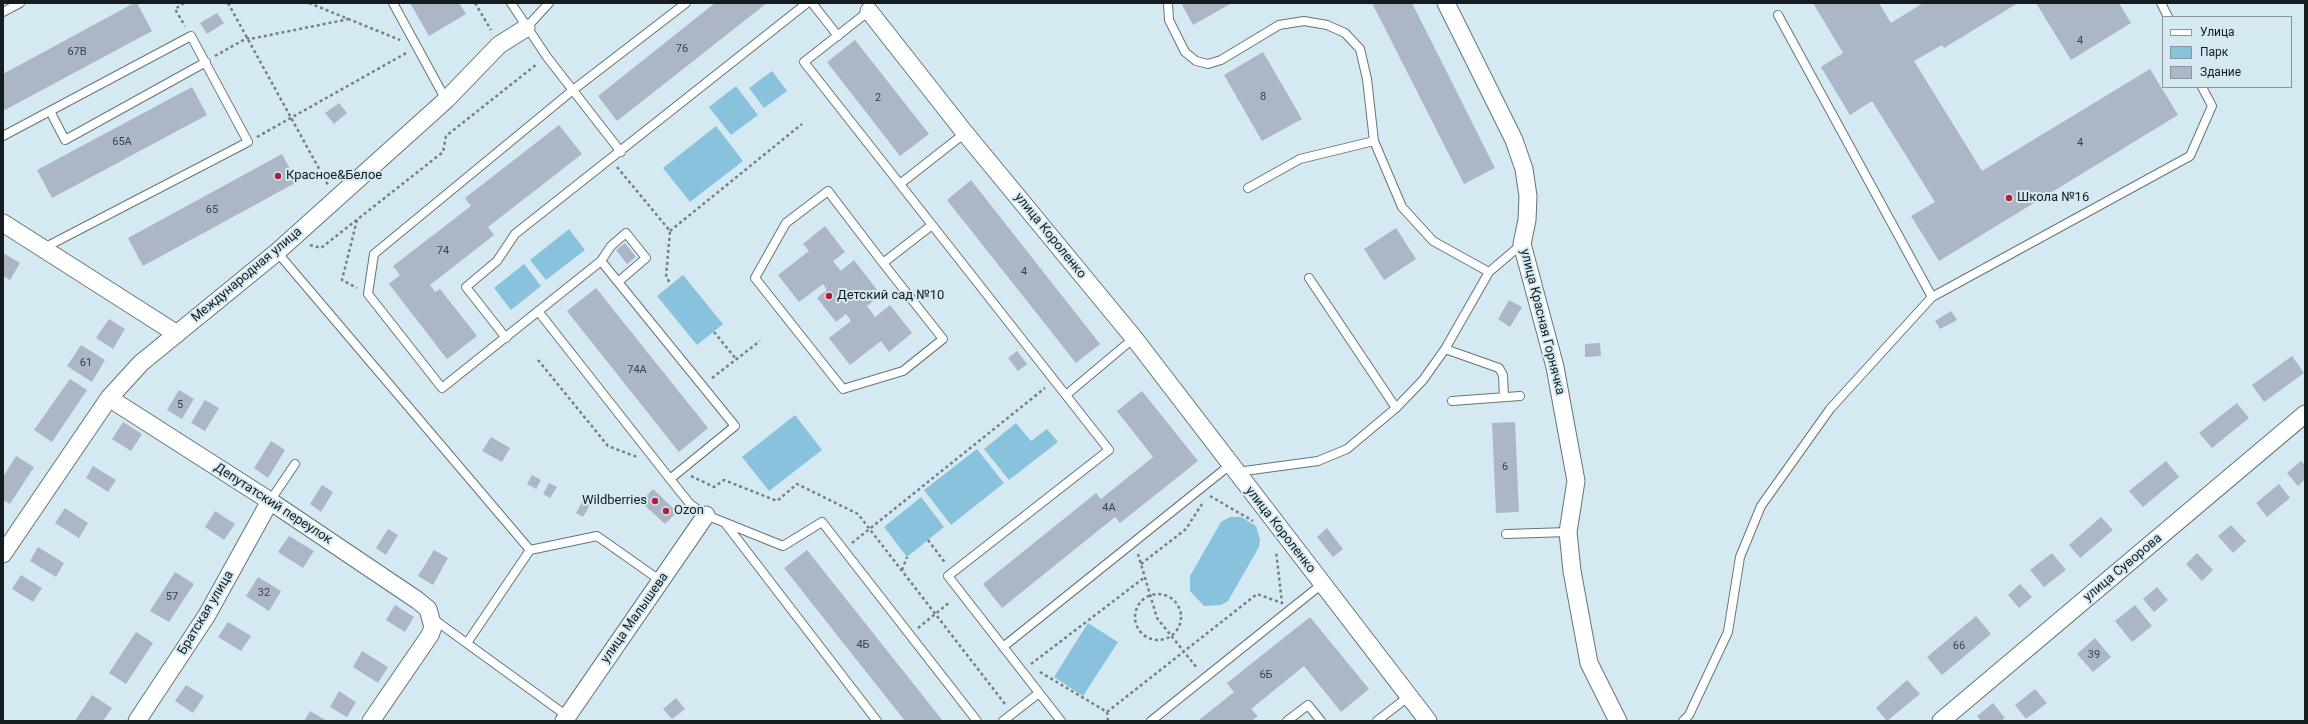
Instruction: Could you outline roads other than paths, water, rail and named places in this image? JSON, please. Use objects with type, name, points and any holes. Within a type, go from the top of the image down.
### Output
[{"type":"street","name":"улица Красная Горнячка","points":[[1446,3],[1514,140],[1524,169],[1528,196],[1527,220],[1522,244],[1555,367],[1576,481],[1568,532],[1572,571],[1589,663],[1618,721]]},
{"type":"street","name":"улица Короленко","points":[[869,11],[965,133],[1134,338],[1408,697],[1428,721]]},
{"type":"street","name":"Международная улица","points":[[3,554],[109,398],[140,363],[277,252],[446,100],[499,45],[526,28]]},
{"type":"street","points":[[3,223],[177,334]]},
{"type":"street","name":"Депутатский переулок","points":[[109,398],[270,501],[417,600],[428,609],[431,617]]},
{"type":"street","name":"улица Суворова","points":[[1941,721],[2305,414]]},
{"type":"street","name":"Братская улица","points":[[137,721],[207,615],[270,501]]},
{"type":"street","name":"улица Малышева","points":[[565,719],[706,515]]},
{"type":"street","points":[[371,721],[430,635],[433,627],[431,617]]},
{"type":"lane","points":[[3,12],[20,3]]},
{"type":"lane","points":[[393,3],[446,100]]},
{"type":"lane","points":[[510,3],[547,57],[621,152]]},
{"type":"lane","points":[[526,28],[549,3]]},
{"type":"lane","points":[[618,282],[646,258],[626,233],[611,246],[601,261],[442,388],[368,294],[374,254],[574,90],[686,3]]},
{"type":"lane","points":[[506,338],[466,287],[497,261],[515,234],[621,152],[807,3]]},
{"type":"lane","points":[[812,3],[838,36]]},
{"type":"lane","points":[[1168,3],[1169,20],[1185,52],[1196,61],[1208,64],[1221,60],[1279,25],[1304,21],[1326,25],[1345,33],[1360,49],[1367,79],[1374,141],[1402,208],[1433,241],[1489,272]]},
{"type":"lane","points":[[2161,3],[2168,16]]},
{"type":"lane","points":[[869,11],[804,62],[1109,450],[948,576],[1061,721]]},
{"type":"lane","points":[[1778,15],[1932,297]]},
{"type":"lane","points":[[3,136],[191,36],[248,142],[42,249]]},
{"type":"lane","points":[[50,111],[65,140],[206,62]]},
{"type":"lane","points":[[1683,721],[1689,716],[1728,632],[1740,557],[1761,506],[1830,408],[1932,297],[2190,156],[2212,106],[2203,88]]},
{"type":"lane","points":[[900,184],[965,133]]},
{"type":"lane","points":[[1248,188],[1300,159],[1374,141]]},
{"type":"lane","points":[[828,191],[883,262],[944,339],[903,371],[843,389],[756,278],[786,223],[828,191]]},
{"type":"lane","points":[[883,262],[932,225]]},
{"type":"lane","points":[[1003,647],[1134,542],[1233,469],[1318,461],[1347,449],[1396,408],[1423,380],[1445,349],[1489,272],[1522,244]]},
{"type":"lane","points":[[277,252],[530,550]]},
{"type":"lane","points":[[601,261],[735,426],[670,479]]},
{"type":"lane","points":[[1309,278],[1396,408]]},
{"type":"lane","points":[[538,311],[690,504],[706,515],[783,546],[822,522],[977,721]]},
{"type":"lane","points":[[1066,395],[1134,338]]},
{"type":"lane","points":[[1445,349],[1499,368],[1503,375],[1504,397]]},
{"type":"lane","points":[[1452,401],[1520,396]]},
{"type":"lane","points":[[270,501],[295,464]]},
{"type":"lane","points":[[725,523],[877,721]]},
{"type":"lane","points":[[1506,534],[1568,532]]},
{"type":"lane","points":[[467,643],[530,550],[597,536],[661,580]]},
{"type":"lane","points":[[1151,721],[1322,584]]},
{"type":"lane","points":[[431,617],[565,719]]},
{"type":"lane","points":[[1003,721],[1039,693]]},
{"type":"lane","points":[[1377,721],[1408,697]]},
{"type":"lane","points":[[1288,721],[1308,705],[1321,721]]},
{"type":"place","name":"Красное&Белое","points":[[278,176]]},
{"type":"place","name":"Школа №16","points":[[2009,198]]},
{"type":"place","name":"Детский сад №10","points":[[829,296]]},
{"type":"place","name":"Wildberries","points":[[655,501]]},
{"type":"place","name":"Ozon","points":[[666,511]]}]
